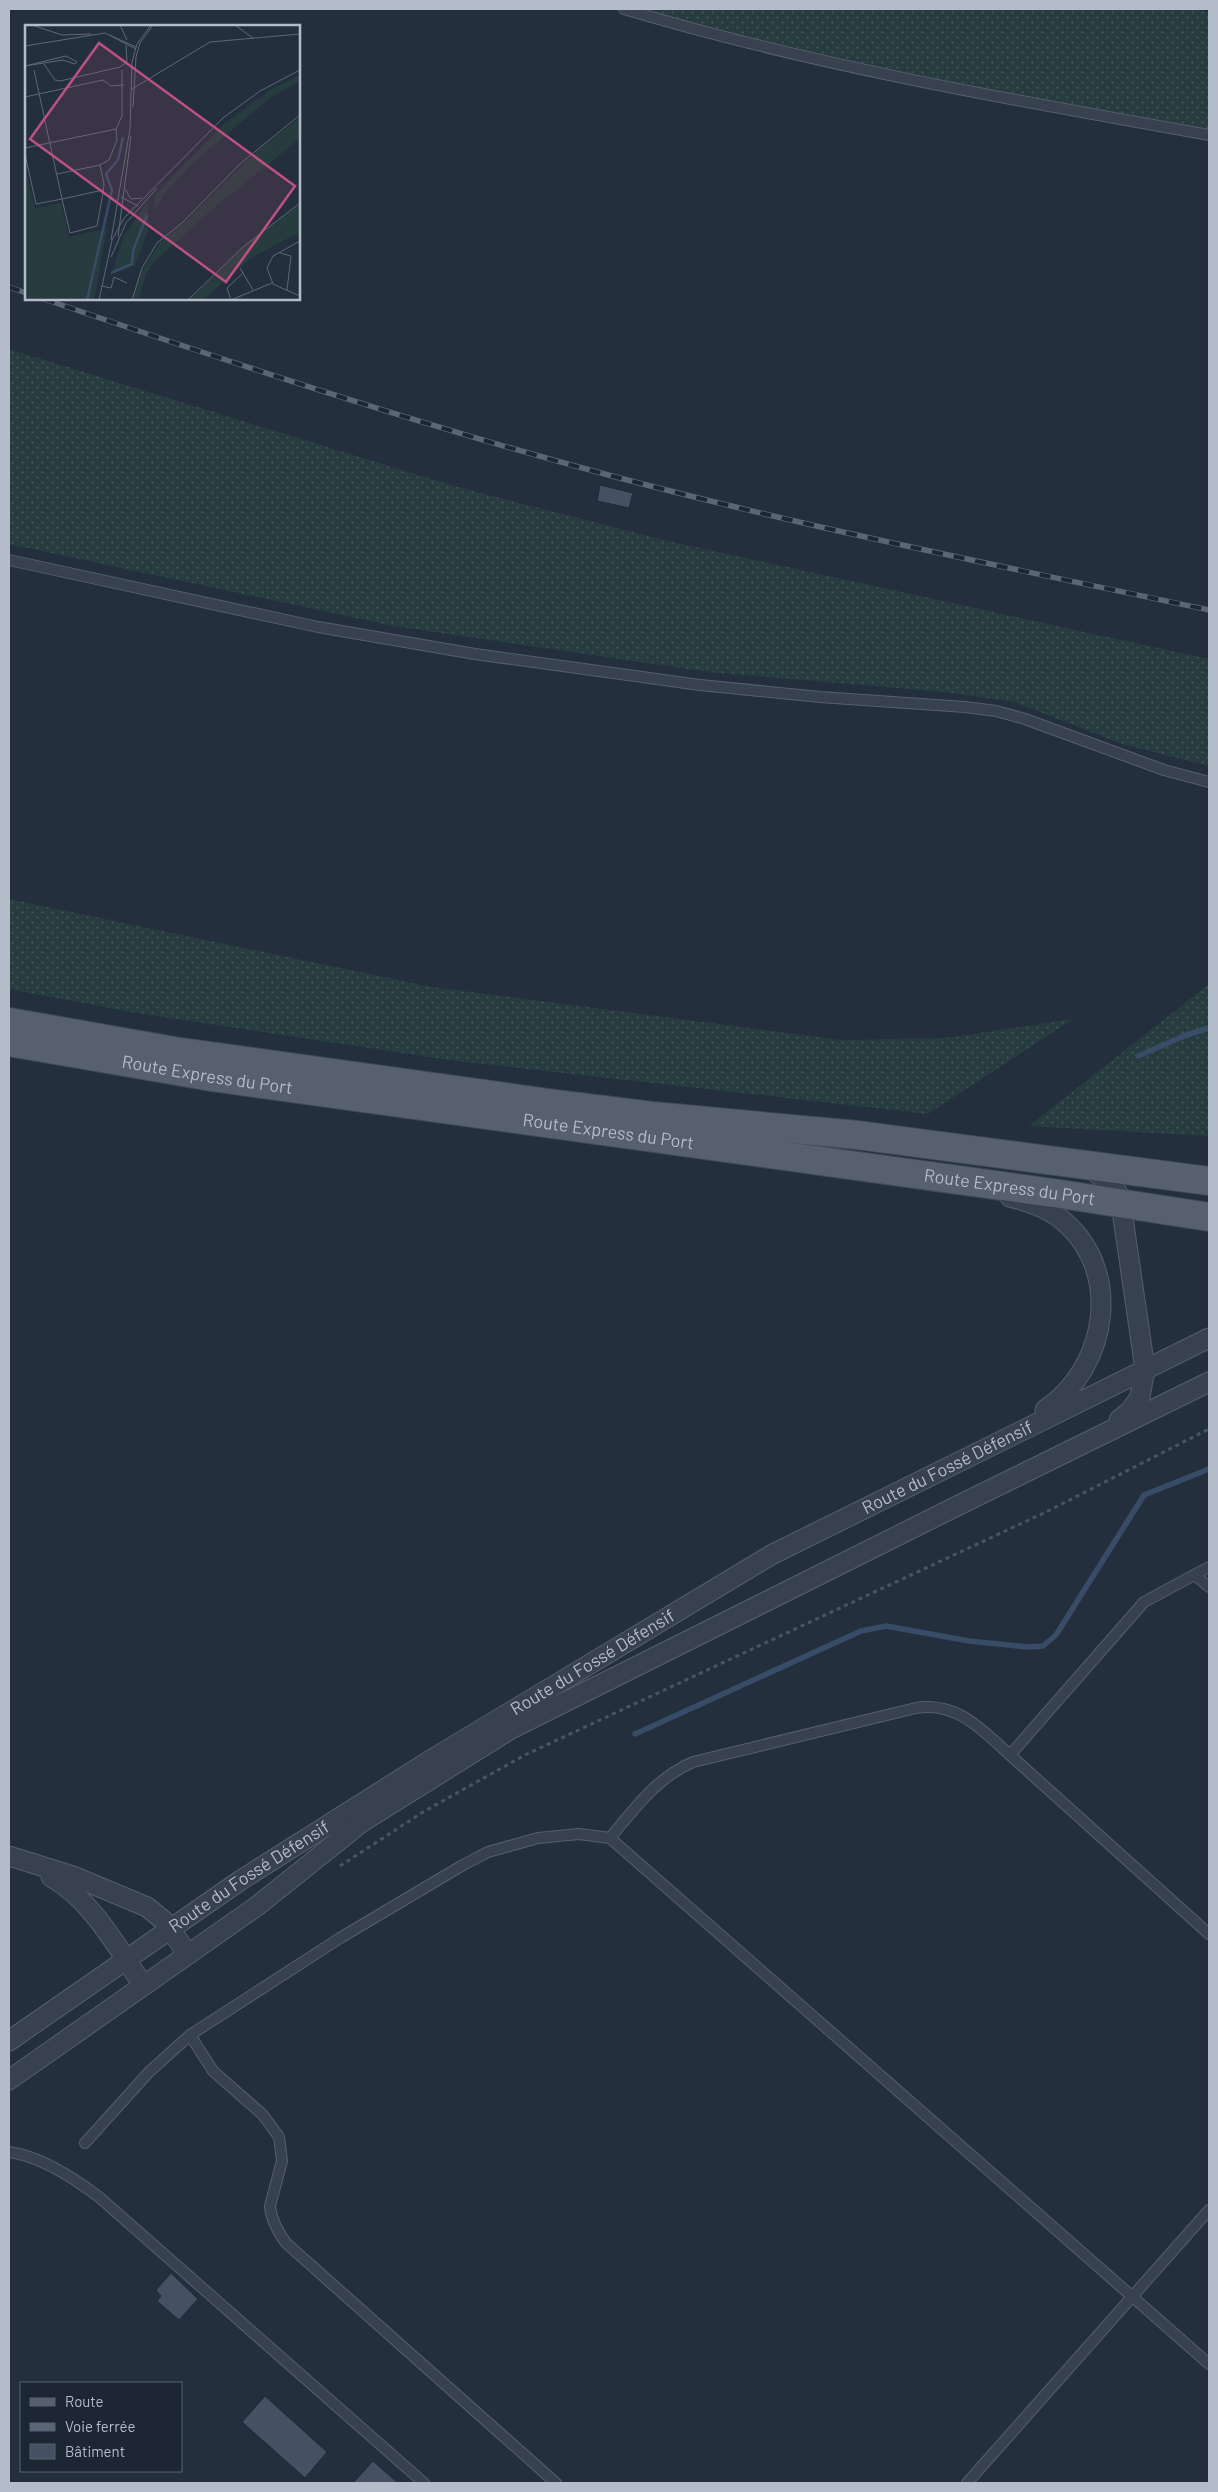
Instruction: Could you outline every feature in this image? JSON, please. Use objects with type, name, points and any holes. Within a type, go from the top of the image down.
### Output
[{"type":"main road","name":"Route Express du Port","points":[[9,1022],[156,1049],[514,1099],[652,1116],[857,1135],[1209,1181]]},
{"type":"main road","name":"Route Express du Port","points":[[9,1042],[187,1073],[928,1177],[1008,1192],[1122,1203],[1209,1218]]},
{"type":"street","points":[[1084,1166],[1112,1184],[1122,1203],[1145,1369],[1143,1389],[1136,1404],[1117,1422],[1092,1440]]},
{"type":"street","points":[[990,1446],[1048,1408],[1071,1388],[1086,1368],[1094,1347],[1102,1313],[1100,1290],[1094,1265],[1076,1236],[1063,1221],[1048,1211],[1008,1192]]},
{"type":"street","name":"Route du Fossé Défensif","points":[[9,2041],[241,1880],[422,1766],[771,1555],[1209,1338]]},
{"type":"street","name":"Route du Fossé Défensif","points":[[9,2080],[266,1899],[362,1822],[510,1729],[1209,1382]]},
{"type":"street","points":[[17,1860],[73,1876],[137,1902],[155,1912],[188,1954]]},
{"type":"street","points":[[17,1860],[78,1895],[143,1985]]},
{"type":"lane","points":[[624,9],[664,21],[870,72],[1209,135]]},
{"type":"lane","points":[[9,560],[318,626],[475,654],[700,684],[812,696],[996,711],[1025,719],[1164,770],[1209,782]]},
{"type":"lane","points":[[1010,1755],[1144,1602],[1196,1576],[1209,1567]]},
{"type":"lane","points":[[1196,1576],[1209,1587]]},
{"type":"lane","points":[[610,1838],[656,1785],[673,1772],[693,1762],[916,1708],[938,1707],[955,1711],[972,1721],[1209,1934]]},
{"type":"lane","points":[[85,2143],[149,2072],[190,2035],[340,1938],[477,1857],[513,1843],[553,1835],[579,1834],[610,1838],[1134,2296],[1209,2364]]},
{"type":"lane","points":[[190,2035],[213,2071],[263,2115],[279,2137],[282,2161],[270,2206],[276,2228],[286,2243],[556,2483]]},
{"type":"lane","points":[[9,2152],[24,2156],[67,2175],[99,2197],[424,2483]]},
{"type":"lane","points":[[967,2483],[1209,2210]]},
{"type":"path","points":[[335,1869],[423,1812],[518,1759],[1046,1512],[1209,1429]]},
{"type":"green space","points":[[646,9],[1194,9],[1209,12],[1209,129],[926,76],[785,45]]},
{"type":"green space","points":[[9,349],[454,486],[668,541],[1209,659],[1209,766],[1122,744],[1015,702],[944,692],[709,672],[393,626],[9,544]]},
{"type":"green space","points":[[9,899],[432,987],[842,1040],[946,1038],[1073,1019],[928,1114],[449,1060],[136,1013],[9,989]]},
{"type":"green space","points":[[1209,984],[1209,1136],[1029,1126]]},
{"type":"building","points":[[600,485],[633,493],[629,508],[597,501]]},
{"type":"building","points":[[171,2273],[198,2299],[179,2320],[157,2301],[161,2296],[156,2290]]},
{"type":"building","points":[[265,2396],[327,2452],[305,2478],[242,2422]]},
{"type":"building","points":[[373,2461],[398,2483],[353,2483]]},
{"type":"waterway","points":[[1138,1056],[1186,1035],[1209,1028]]},
{"type":"waterway","points":[[635,1734],[861,1631],[886,1626],[969,1641],[1027,1647],[1043,1646],[1056,1635],[1144,1495],[1209,1469]]},
{"type":"railway","points":[[9,287],[25,293]]},
{"type":"railway","points":[[47,300],[326,392],[469,436],[612,476],[835,530],[1209,610]]}]
